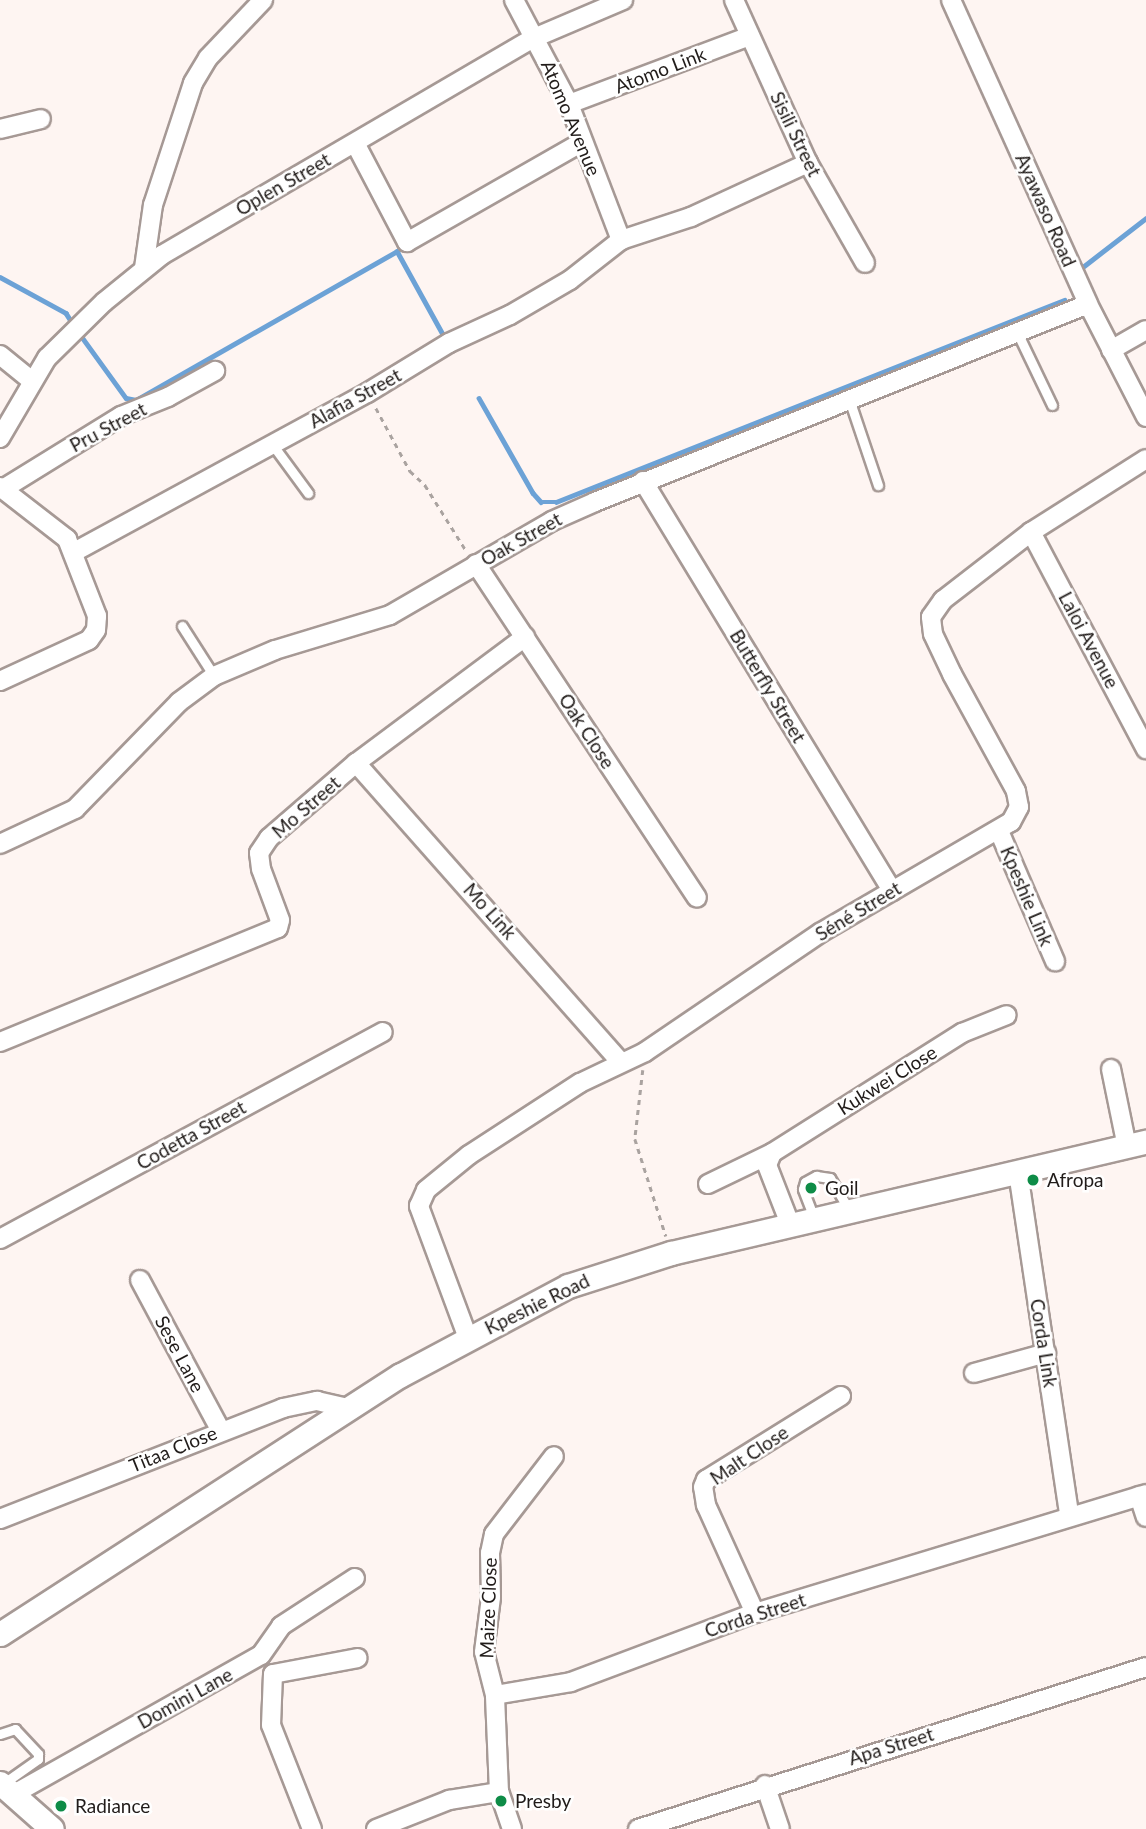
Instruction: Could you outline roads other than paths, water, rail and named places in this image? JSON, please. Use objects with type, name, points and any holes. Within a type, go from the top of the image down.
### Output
[{"type":"street","points":[[144,268],[153,205],[193,83],[208,58],[263,0]]},
{"type":"street","name":"Atomo Avenue","points":[[513,0],[569,104],[621,240]]},
{"type":"street","name":"Oplen Street","points":[[0,438],[31,380],[71,333],[144,268],[534,38],[623,0]]},
{"type":"street","name":"Sisili Street","points":[[734,0],[808,163],[865,263]]},
{"type":"street","name":"Ayawaso Road","points":[[951,0],[1088,304],[1146,417]]},
{"type":"street","name":"Atomo Link","points":[[569,104],[750,37]]},
{"type":"street","points":[[0,129],[41,118]]},
{"type":"street","points":[[355,143],[403,237],[413,241],[582,142]]},
{"type":"street","name":"Alafia Street","points":[[74,552],[367,393],[449,343],[570,280],[621,240],[691,217],[808,163]]},
{"type":"street","name":"Oak Street","points":[[0,844],[75,809],[179,702],[214,676],[275,650],[390,615],[552,521],[643,481],[1088,304]]},
{"type":"street","points":[[1111,350],[1146,330]]},
{"type":"street","points":[[0,355],[31,380]]},
{"type":"street","name":"Pru Street","points":[[2,488],[121,416],[215,371]]},
{"type":"street","name":"Séné Street","points":[[468,1338],[420,1199],[433,1182],[469,1155],[620,1061],[645,1052],[781,958],[999,831],[1017,814],[1016,791],[952,674],[933,635],[931,617],[943,600],[1031,532],[1146,459]]},
{"type":"street","name":"Butterfly Street","points":[[643,481],[892,891]]},
{"type":"street","points":[[0,681],[89,640],[96,630],[97,616],[74,552],[55,527],[2,488]]},
{"type":"street","name":"Laloi Avenue","points":[[1031,532],[1146,749]]},
{"type":"street","name":"Oak Close","points":[[476,564],[697,898]]},
{"type":"street","name":"Mo Street","points":[[0,1042],[278,928],[280,920],[259,853],[269,838],[356,763],[525,637]]},
{"type":"street","name":"Mo Link","points":[[356,763],[620,1061]]},
{"type":"street","name":"Kpeshie Link","points":[[999,831],[1055,961]]},
{"type":"street","name":"Kukwei Close","points":[[708,1184],[772,1153],[962,1033],[1007,1015]]},
{"type":"street","name":"Codetta Street","points":[[0,1239],[383,1032]]},
{"type":"street","points":[[1111,1069],[1137,1144]]},
{"type":"street","name":"Kpeshie Road","points":[[0,1634],[351,1409],[468,1338],[568,1286],[671,1253],[1137,1144]]},
{"type":"street","points":[[772,1153],[767,1165],[790,1224]]},
{"type":"street","name":"Corda Link","points":[[1018,1171],[1069,1514]]},
{"type":"street","name":"Sese Lane","points":[[140,1280],[220,1429]]},
{"type":"street","points":[[974,1373],[1046,1353]]},
{"type":"street","name":"Malt Close","points":[[755,1613],[706,1505],[703,1487],[706,1480],[841,1396]]},
{"type":"street","name":"Titaa Close","points":[[0,1519],[220,1429],[317,1401],[351,1409]]},
{"type":"street","name":"Maize Close","points":[[495,1695],[484,1652],[494,1534],[554,1455]]},
{"type":"street","points":[[1142,1495],[1146,1517]]},
{"type":"street","name":"Corda Street","points":[[495,1695],[571,1682],[755,1613],[1069,1514],[1142,1495]]},
{"type":"street","points":[[312,1829],[271,1725],[273,1674],[261,1655],[291,1617],[355,1578]]},
{"type":"street","name":"Domini Lane","points":[[5,1787],[261,1655]]},
{"type":"street","points":[[273,1674],[358,1658]]},
{"type":"street","name":"Apa Street","points":[[638,1829],[765,1785],[1146,1667]]},
{"type":"street","points":[[495,1695],[499,1792],[512,1829]]},
{"type":"street","points":[[765,1785],[780,1829]]},
{"type":"street","points":[[5,1787],[52,1829]]},
{"type":"street","points":[[376,1829],[449,1800],[499,1792]]},
{"type":"lane","points":[[1017,332],[1052,405]]},
{"type":"lane","points":[[849,399],[878,485]]},
{"type":"lane","points":[[272,444],[308,493]]},
{"type":"lane","points":[[182,626],[214,676]]},
{"type":"lane","points":[[814,1218],[803,1189],[805,1182],[816,1176],[830,1178],[849,1210]]},
{"type":"lane","points":[[0,1734],[15,1729],[38,1754],[38,1759],[5,1787]]},
{"type":"waterway","points":[[1084,266],[1146,218]]},
{"type":"waterway","points":[[79,333],[126,398],[136,400],[397,251],[444,336]]},
{"type":"waterway","points":[[0,277],[66,313],[74,326]]},
{"type":"waterway","points":[[479,398],[533,493],[541,502],[556,502],[1064,300]]},
{"type":"place","name":"Afropa","points":[[1033,1180]]},
{"type":"place","name":"Goil","points":[[811,1188]]},
{"type":"place","name":"Presby","points":[[501,1801]]},
{"type":"place","name":"Radiance","points":[[61,1806]]}]
